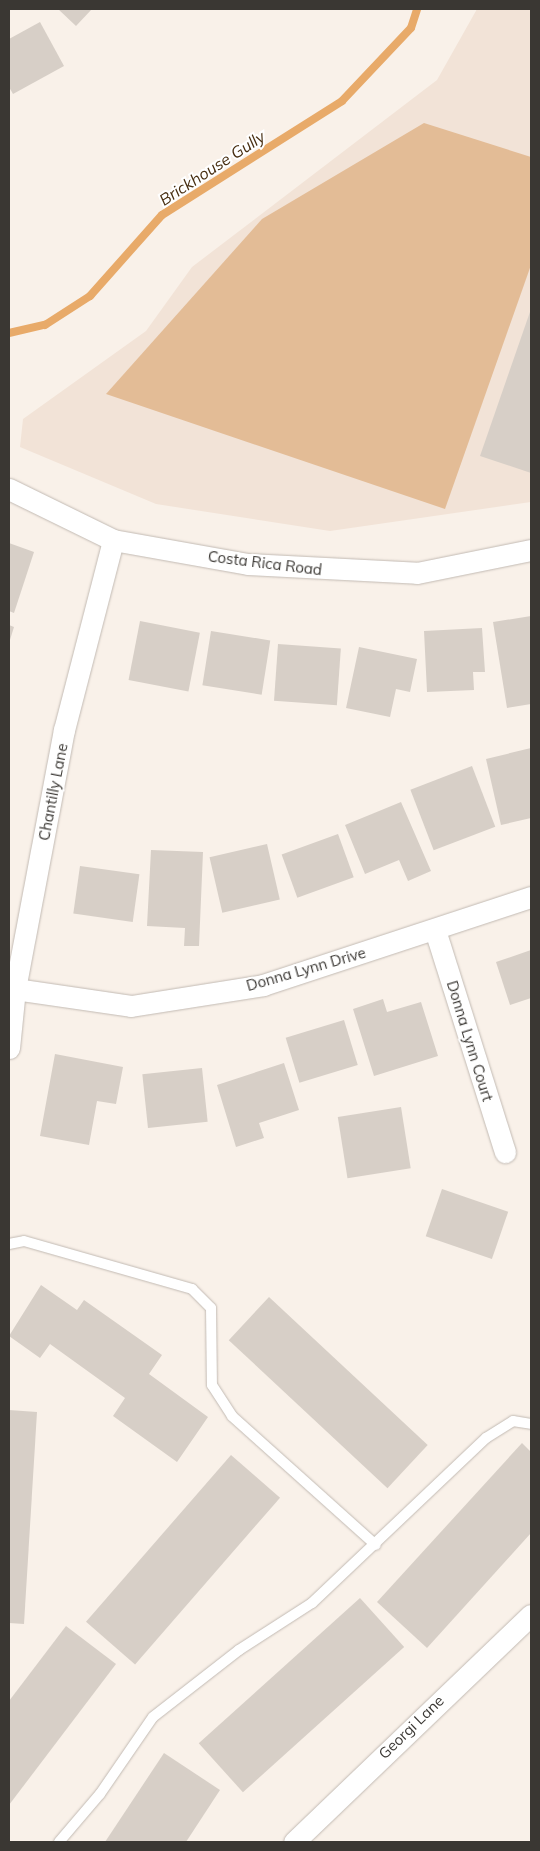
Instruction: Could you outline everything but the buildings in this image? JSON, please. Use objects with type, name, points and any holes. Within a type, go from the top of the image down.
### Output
[{"type":"street","name":"Costa Rica Road","points":[[9,489],[113,540],[248,564],[369,572],[417,573],[531,550]]},
{"type":"street","name":"Chantilly Lane","points":[[9,1048],[16,989],[64,730],[113,540]]},
{"type":"street","name":"Donna Lynn Drive","points":[[16,989],[131,1006],[263,985],[531,897]]},
{"type":"street","name":"Donna Lynn Court","points":[[435,930],[505,1152]]},
{"type":"street","name":"Georgi Lane","points":[[294,1842],[531,1615]]},
{"type":"lane","points":[[9,1244],[24,1241],[192,1288],[211,1308],[212,1385],[232,1416],[376,1545]]},
{"type":"lane","points":[[59,1842],[100,1794],[153,1717],[239,1650],[312,1603],[376,1545],[486,1438],[513,1421],[531,1424]]},
{"type":"shaded area","points":[[477,9],[531,9],[531,502],[330,531],[156,504],[20,447],[23,419],[146,331],[192,267],[437,80]]},
{"type":"shaded area","points":[[424,123],[531,157],[531,265],[445,509],[106,394],[262,219]]},
{"type":"waterway","name":"Brickhouse Gully","points":[[9,333],[45,325],[90,296],[162,215],[342,101],[411,28],[417,9]]}]
